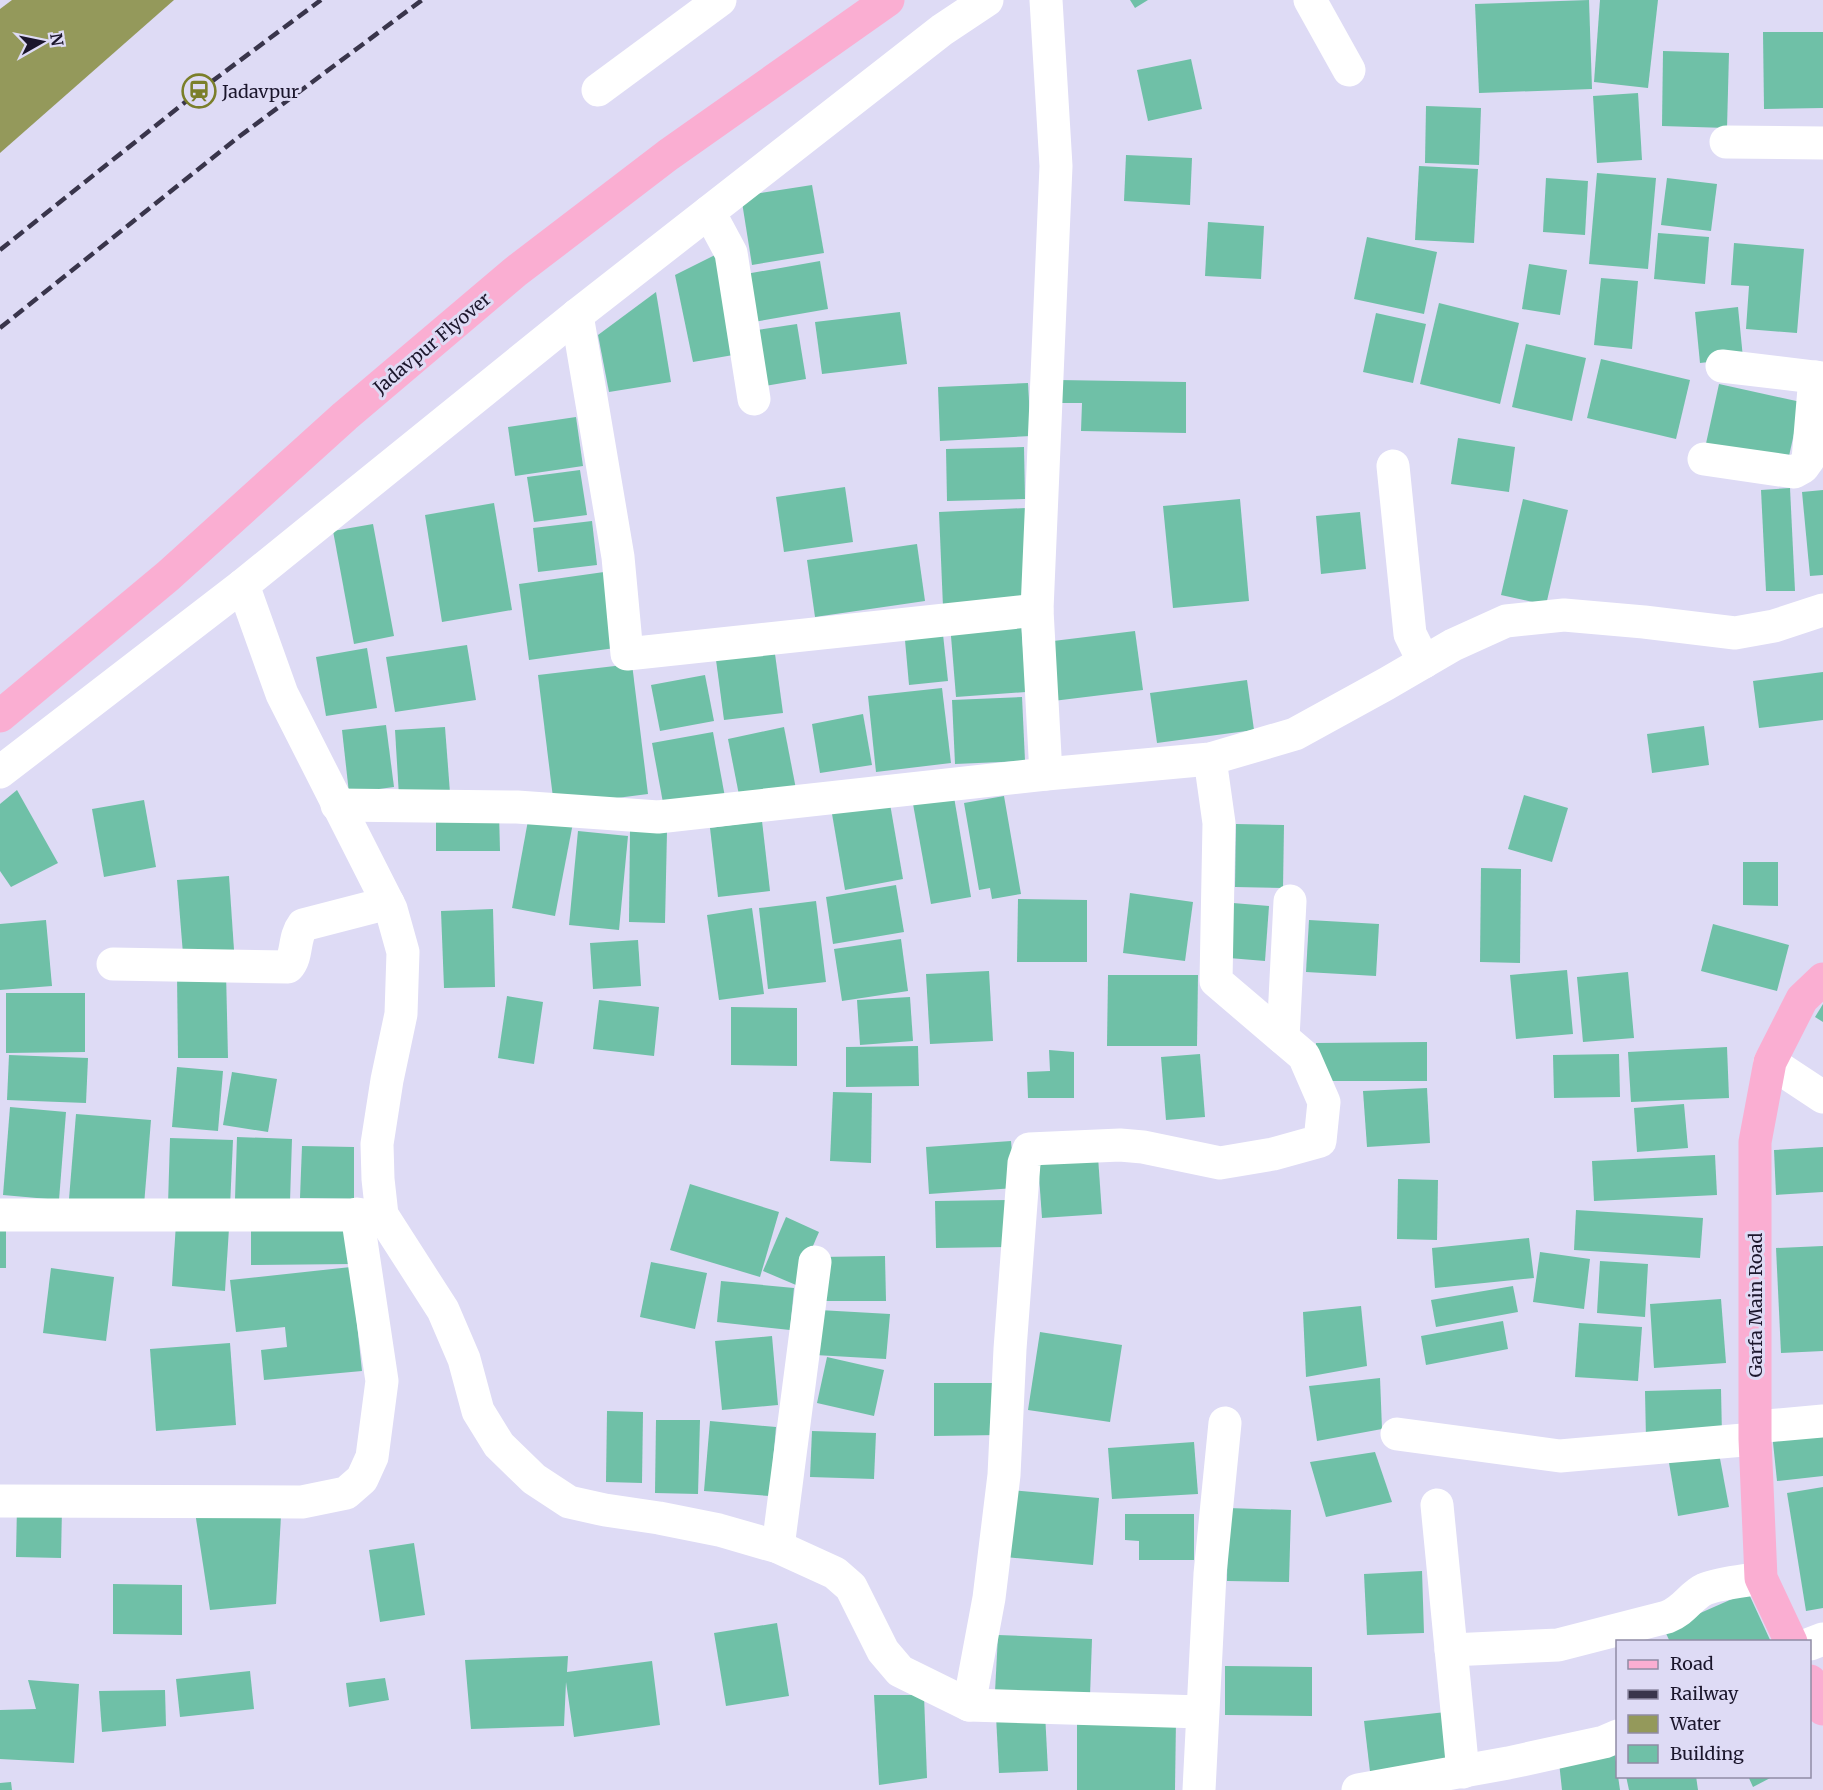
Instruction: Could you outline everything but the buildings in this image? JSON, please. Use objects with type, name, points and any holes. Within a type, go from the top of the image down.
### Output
[{"type":"main road","name":"Jadavpur Flyover","points":[[0,716],[168,576],[345,416],[515,272],[668,155],[886,2]]},
{"type":"main road","name":"Garfa Main Road","points":[[1791,1640],[1761,1578],[1755,1433],[1755,1142],[1770,1062],[1802,999],[1823,979]]},
{"type":"main road","points":[[1811,1685],[1823,1709]]},
{"type":"street","points":[[598,90],[720,0]]},
{"type":"street","points":[[0,772],[243,585],[577,315],[942,30],[987,0]]},
{"type":"street","points":[[1046,0],[1056,166],[1037,610],[1046,774]]},
{"type":"street","points":[[1310,0],[1349,70]]},
{"type":"street","points":[[1726,142],[1823,143]]},
{"type":"street","points":[[709,212],[731,252],[754,399]]},
{"type":"street","points":[[577,315],[618,558],[627,654],[1037,610]]},
{"type":"street","points":[[1704,459],[1794,472],[1803,467],[1808,460],[1819,378],[1722,366]]},
{"type":"street","points":[[1393,466],[1410,634],[1424,662]]},
{"type":"street","points":[[0,1501],[302,1502],[346,1492],[362,1479],[372,1457],[382,1381],[369,1214],[378,1179],[377,1144],[387,1080],[401,1014],[403,952],[388,903],[282,694],[243,585]]},
{"type":"street","points":[[337,806],[517,807],[658,818],[1046,774],[1210,759],[1295,734],[1453,645],[1506,621],[1564,615],[1644,621],[1735,633],[1774,626],[1823,610]]},
{"type":"street","points":[[969,1705],[989,1598],[1004,1476],[1020,1210],[1024,1163],[1029,1149],[1120,1144],[1220,1163],[1273,1154],[1320,1141],[1324,1101],[1304,1056],[1216,981],[1219,824],[1210,759]]},
{"type":"street","points":[[1283,1038],[1290,901]]},
{"type":"street","points":[[113,964],[288,967],[291,963],[297,932],[303,925],[388,903]]},
{"type":"street","points":[[1770,1062],[1823,1097]]},
{"type":"street","points":[[0,1215],[369,1214]]},
{"type":"street","points":[[369,1214],[443,1310],[464,1359],[478,1411],[499,1445],[534,1479],[569,1502],[719,1530],[778,1547],[835,1573],[851,1587],[883,1651],[900,1671],[969,1705],[1202,1712]]},
{"type":"street","points":[[778,1547],[815,1262]]},
{"type":"street","points":[[1397,1434],[1560,1456],[1755,1433],[1823,1421]]},
{"type":"street","points":[[1199,1790],[1210,1574],[1225,1423]]},
{"type":"street","points":[[1437,1505],[1463,1772]]},
{"type":"street","points":[[1451,1650],[1558,1645],[1667,1617],[1679,1612],[1696,1594],[1706,1588],[1761,1578]]},
{"type":"street","points":[[1358,1790],[1463,1772],[1604,1742],[1616,1736]]},
{"type":"water","points":[[12,0],[174,0],[0,153],[0,9]]},
{"type":"railway","points":[[0,250],[199,91],[321,0]]},
{"type":"railway","points":[[0,328],[236,139],[422,0]]},
{"type":"place","name":"Jadavpur","points":[[199,91]]}]
